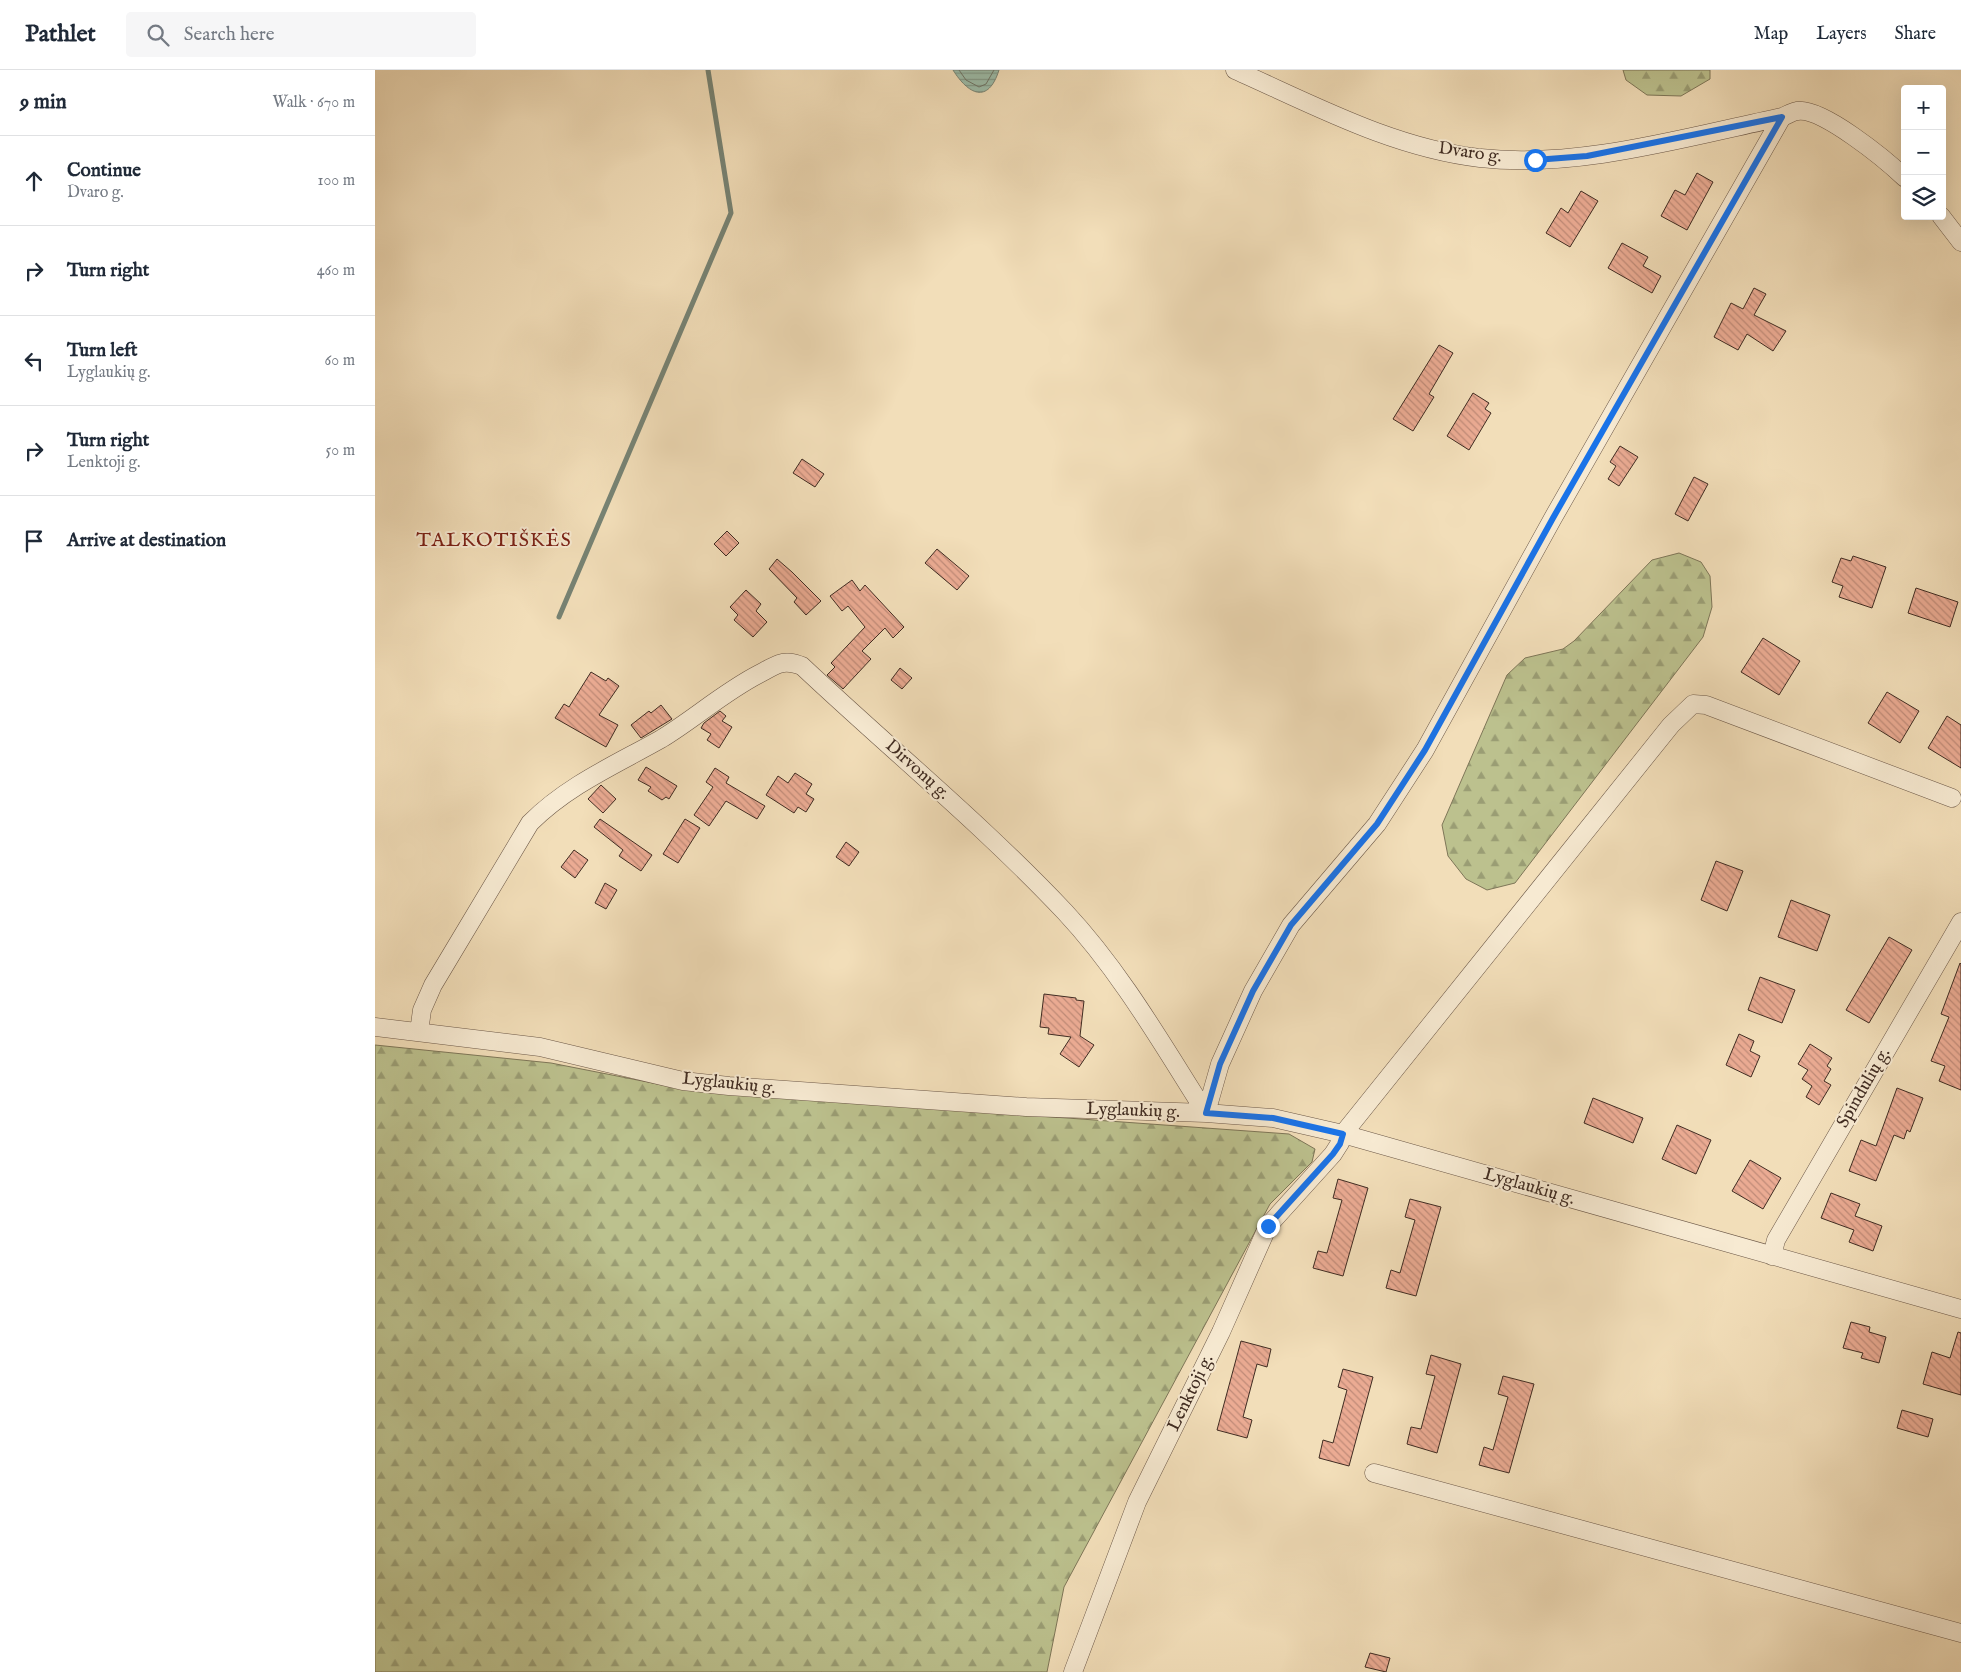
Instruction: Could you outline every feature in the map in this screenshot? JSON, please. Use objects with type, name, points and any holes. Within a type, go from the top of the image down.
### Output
[{"type":"street","name":"Dvaro g.","points":[[1235,70],[1368,130],[1422,146],[1480,158],[1535,160],[1587,156],[1782,117],[1798,111],[1818,115],[1835,124],[1886,160],[1902,175]]},
{"type":"street","points":[[1206,1113],[1220,1064],[1253,991],[1291,925],[1377,824],[1425,750],[1553,518],[1782,117]]},
{"type":"street","points":[[1944,220],[1961,242]]},
{"type":"street","name":"Dirvonų g.","points":[[419,1032],[423,1010],[433,985],[530,823],[547,806],[600,771],[662,738],[749,679],[779,664],[792,662],[802,666],[845,707],[943,792],[1065,912],[1109,964],[1150,1024],[1206,1113]]},
{"type":"street","name":"Lenktoji g.","points":[[1073,1672],[1137,1502],[1221,1332],[1268,1226],[1333,1154],[1340,1144],[1343,1134],[1671,725],[1693,704],[1706,705],[1952,798]]},
{"type":"street","name":"Spindulių g.","points":[[1771,1256],[1776,1240],[1961,922]]},
{"type":"street","name":"Lyglaukių g.","points":[[375,1027],[540,1047],[683,1081],[729,1086],[1026,1107],[1206,1113],[1273,1118],[1343,1134],[1961,1309]]},
{"type":"street","points":[[1374,1473],[1961,1633]]},
{"type":"green space","points":[[1623,70],[1710,70],[1710,79],[1681,96],[1647,95],[1626,80]]},
{"type":"green space","points":[[1679,553],[1701,562],[1710,576],[1712,607],[1703,637],[1515,883],[1487,890],[1466,879],[1448,856],[1442,825],[1507,675],[1525,658],[1563,649],[1574,641],[1652,560]]},
{"type":"green space","points":[[375,1045],[551,1063],[678,1088],[761,1096],[1289,1134],[1315,1149],[1312,1162],[1270,1204],[1064,1587],[1047,1672],[375,1672]]},
{"type":"water","points":[[953,70],[999,70],[989,88],[984,92],[977,92],[965,85]]},
{"type":"building","points":[[1697,173],[1713,182],[1687,230],[1661,216],[1675,190],[1685,195]]},
{"type":"building","points":[[1581,191],[1598,201],[1570,247],[1546,233],[1561,208],[1568,213]]},
{"type":"building","points":[[1622,243],[1648,257],[1643,266],[1661,276],[1652,293],[1608,268]]},
{"type":"building","points":[[1754,288],[1766,294],[1754,315],[1786,331],[1773,351],[1747,334],[1738,350],[1714,337],[1731,303],[1743,309]]},
{"type":"building","points":[[1439,345],[1453,353],[1429,394],[1434,397],[1413,431],[1393,419]]},
{"type":"building","points":[[1473,393],[1489,403],[1485,409],[1491,413],[1469,450],[1447,436]]},
{"type":"building","points":[[1620,446],[1638,457],[1619,486],[1608,479],[1616,466],[1610,462]]},
{"type":"building","points":[[802,459],[824,474],[815,487],[793,473]]},
{"type":"building","points":[[1694,477],[1708,484],[1688,521],[1675,514]]},
{"type":"building","points":[[727,531],[739,543],[726,556],[714,544]]},
{"type":"building","points":[[937,549],[969,576],[957,590],[925,563]]},
{"type":"building","points":[[1853,556],[1886,567],[1872,608],[1839,597],[1843,586],[1832,582],[1841,558],[1851,561]]},
{"type":"building","points":[[777,559],[821,601],[806,615],[794,602],[797,598],[769,569]]},
{"type":"building","points":[[852,580],[860,591],[865,585],[904,627],[893,638],[885,628],[862,651],[871,659],[843,689],[827,675],[835,667],[831,663],[865,627],[848,606],[842,611],[830,596]]},
{"type":"building","points":[[1916,588],[1958,602],[1950,627],[1908,613]]},
{"type":"building","points":[[746,590],[761,604],[756,611],[767,622],[753,637],[734,620],[738,615],[730,607]]},
{"type":"building","points":[[1763,638],[1800,661],[1779,695],[1741,672]]},
{"type":"building","points":[[900,668],[912,678],[902,689],[891,680]]},
{"type":"building","points":[[591,672],[606,681],[608,678],[619,686],[599,715],[618,725],[606,747],[555,718],[564,704],[569,707]]},
{"type":"building","points":[[1887,692],[1919,711],[1900,743],[1868,723]]},
{"type":"building","points":[[661,705],[672,719],[641,738],[631,725],[649,711],[651,713]]},
{"type":"building","points":[[720,711],[726,716],[722,721],[732,727],[719,748],[707,740],[711,734],[701,728],[704,723]]},
{"type":"building","points":[[1947,716],[1961,725],[1961,768],[1928,748]]},
{"type":"building","points":[[646,767],[677,786],[669,799],[666,797],[662,800],[648,791],[651,787],[638,780]]},
{"type":"building","points":[[715,768],[729,777],[726,783],[765,806],[757,819],[726,801],[709,826],[694,815],[713,787],[706,782]]},
{"type":"building","points":[[795,773],[812,784],[806,794],[814,799],[806,812],[798,807],[794,813],[766,795],[778,776],[788,783]]},
{"type":"building","points":[[601,785],[616,799],[603,813],[588,799]]},
{"type":"building","points":[[600,819],[652,855],[641,871],[619,856],[623,850],[594,827]]},
{"type":"building","points":[[685,819],[700,828],[678,863],[663,854]]},
{"type":"building","points":[[846,842],[859,852],[849,866],[836,857]]},
{"type":"building","points":[[574,850],[588,860],[575,878],[561,867]]},
{"type":"building","points":[[1716,861],[1743,871],[1727,911],[1701,900]]},
{"type":"building","points":[[605,883],[617,890],[606,909],[595,903]]},
{"type":"building","points":[[1791,900],[1830,915],[1817,951],[1778,937]]},
{"type":"building","points":[[1889,937],[1912,950],[1869,1023],[1846,1010]]},
{"type":"building","points":[[1960,963],[1961,1090],[1939,1081],[1945,1066],[1931,1061],[1949,1017],[1941,1014]]},
{"type":"building","points":[[1760,977],[1795,990],[1782,1023],[1748,1010]]},
{"type":"building","points":[[1044,994],[1076,998],[1076,1000],[1084,1001],[1080,1036],[1094,1045],[1079,1067],[1060,1054],[1071,1037],[1048,1034],[1049,1028],[1040,1027]]},
{"type":"building","points":[[1739,1034],[1754,1041],[1750,1051],[1760,1056],[1751,1077],[1726,1065]]},
{"type":"building","points":[[1810,1044],[1832,1058],[1827,1066],[1831,1069],[1824,1081],[1831,1085],[1819,1105],[1806,1097],[1812,1086],[1802,1079],[1808,1070],[1798,1064]]},
{"type":"building","points":[[1897,1088],[1923,1098],[1910,1132],[1907,1130],[1904,1139],[1894,1135],[1876,1181],[1849,1171],[1861,1140],[1876,1146]]},
{"type":"building","points":[[1593,1098],[1643,1118],[1633,1143],[1584,1123]]},
{"type":"building","points":[[1677,1125],[1711,1140],[1696,1174],[1662,1159]]},
{"type":"building","points":[[1750,1160],[1781,1178],[1763,1209],[1732,1191]]},
{"type":"building","points":[[1338,1179],[1368,1188],[1343,1276],[1313,1268],[1318,1251],[1327,1253],[1342,1200],[1333,1198]]},
{"type":"building","points":[[1831,1193],[1860,1204],[1855,1216],[1882,1226],[1873,1251],[1849,1242],[1854,1230],[1821,1218]]},
{"type":"building","points":[[1410,1199],[1441,1207],[1416,1296],[1386,1288],[1391,1270],[1400,1273],[1415,1220],[1405,1217]]},
{"type":"building","points":[[1851,1322],[1870,1327],[1869,1332],[1886,1337],[1879,1363],[1861,1358],[1863,1353],[1843,1348]]},
{"type":"building","points":[[1958,1332],[1961,1333],[1961,1395],[1923,1384],[1932,1352],[1950,1358]]},
{"type":"building","points":[[1241,1341],[1271,1349],[1267,1367],[1257,1364],[1243,1417],[1252,1420],[1247,1438],[1217,1430]]},
{"type":"building","points":[[1431,1355],[1461,1364],[1437,1453],[1407,1444],[1411,1427],[1421,1429],[1435,1376],[1426,1374]]},
{"type":"building","points":[[1343,1369],[1373,1377],[1349,1466],[1319,1458],[1323,1440],[1333,1443],[1347,1390],[1338,1387]]},
{"type":"building","points":[[1503,1376],[1534,1384],[1509,1473],[1479,1465],[1484,1447],[1493,1450],[1508,1397],[1498,1394]]},
{"type":"building","points":[[1902,1410],[1933,1419],[1928,1437],[1897,1428]]},
{"type":"building","points":[[1370,1653],[1390,1658],[1386,1672],[1365,1667]]},
{"type":"waterway","points":[[559,617],[731,213],[708,70]]},
{"type":"district","name":"TALKOTIŠKĖS","points":[[494,540]]},
{"type":"route","points":[[1268,1226],[1333,1154],[1340,1144],[1343,1134],[1273,1118],[1206,1113],[1220,1064],[1253,991],[1291,925],[1377,824],[1425,750],[1553,518],[1782,117],[1665,142],[1587,156],[1535,160]]}]
